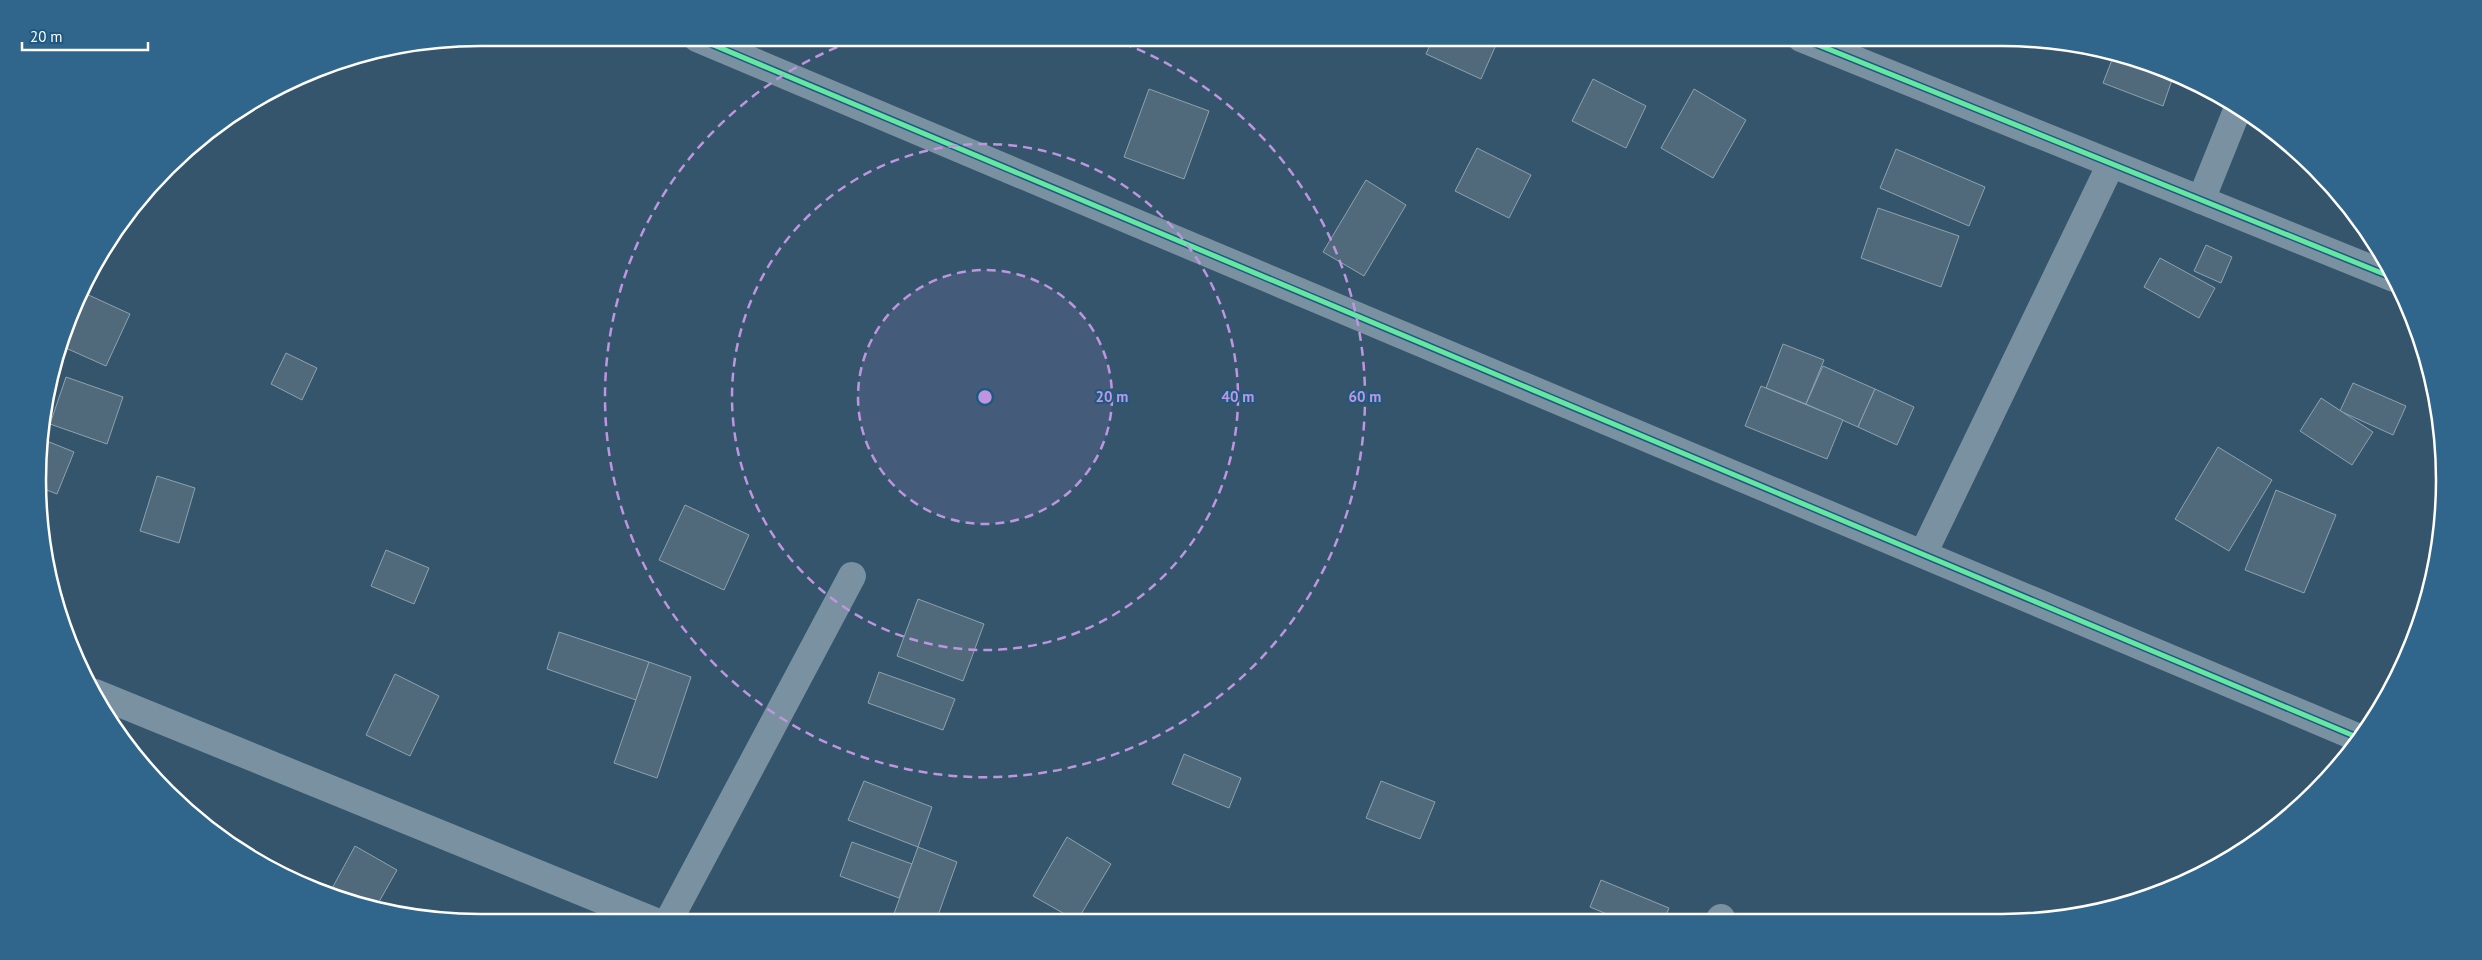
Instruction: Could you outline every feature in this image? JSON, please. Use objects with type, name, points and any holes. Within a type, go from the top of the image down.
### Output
[{"type":"street","points":[[716,46],[2352,735]]},
{"type":"street","points":[[1821,46],[2384,274]]},
{"type":"street","points":[[2201,200],[2235,114]]},
{"type":"street","points":[[1923,554],[2111,164]]},
{"type":"street","points":[[672,914],[852,576]]},
{"type":"street","points":[[104,697],[636,914]]},
{"type":"building","points":[[1430,46],[1495,46],[1481,79],[1426,54]]},
{"type":"building","points":[[2112,60],[2172,81],[2163,106],[2103,83]]},
{"type":"building","points":[[1593,79],[1646,106],[1626,148],[1572,121]]},
{"type":"building","points":[[1149,89],[1209,111],[1184,179],[1124,157]]},
{"type":"building","points":[[1694,89],[1746,120],[1713,178],[1661,148]]},
{"type":"building","points":[[1477,148],[1531,175],[1509,218],[1455,191]]},
{"type":"building","points":[[1896,149],[1985,187],[1969,226],[1880,188]]},
{"type":"building","points":[[1366,180],[1406,205],[1364,276],[1323,252]]},
{"type":"building","points":[[1878,208],[1959,236],[1941,287],[1861,258]]},
{"type":"building","points":[[2206,245],[2232,257],[2221,283],[2194,271]]},
{"type":"building","points":[[2160,258],[2215,288],[2199,318],[2144,287]]},
{"type":"building","points":[[88,295],[130,314],[106,366],[67,348]]},
{"type":"building","points":[[1783,344],[1824,360],[1806,404],[1766,388]]},
{"type":"building","points":[[286,353],[317,368],[302,400],[271,384]]},
{"type":"building","points":[[1823,366],[1875,389],[1858,427],[1806,404]]},
{"type":"building","points":[[66,377],[123,397],[107,444],[50,424]]},
{"type":"building","points":[[2353,383],[2406,406],[2393,435],[2340,411]]},
{"type":"building","points":[[1761,386],[1843,420],[1827,459],[1745,426]]},
{"type":"building","points":[[1875,389],[1914,407],[1897,445],[1858,427]]},
{"type":"building","points":[[2321,398],[2373,432],[2352,465],[2300,431]]},
{"type":"building","points":[[48,441],[74,452],[57,494],[46,490]]},
{"type":"building","points":[[2218,447],[2272,480],[2229,551],[2175,519]]},
{"type":"building","points":[[157,476],[195,488],[179,543],[140,531]]},
{"type":"building","points":[[2276,490],[2336,515],[2304,593],[2245,570]]},
{"type":"building","points":[[685,505],[749,535],[724,590],[659,560]]},
{"type":"building","points":[[386,550],[429,568],[414,604],[371,586]]},
{"type":"building","points":[[918,599],[984,624],[963,681],[897,656]]},
{"type":"building","points":[[559,632],[649,662],[636,700],[547,669]]},
{"type":"building","points":[[649,662],[691,677],[657,778],[614,763]]},
{"type":"building","points":[[879,672],[955,699],[943,730],[868,703]]},
{"type":"building","points":[[395,674],[439,696],[410,756],[366,735]]},
{"type":"building","points":[[1184,754],[1241,778],[1229,808],[1172,784]]},
{"type":"building","points":[[864,781],[932,807],[918,847],[848,820]]},
{"type":"building","points":[[1381,781],[1435,802],[1420,839],[1366,818]]},
{"type":"building","points":[[1067,837],[1111,864],[1081,914],[1065,914],[1033,896]]},
{"type":"building","points":[[852,842],[912,864],[899,898],[840,876]]},
{"type":"building","points":[[355,846],[397,870],[379,901],[332,888]]},
{"type":"building","points":[[918,847],[957,862],[938,914],[894,914]]},
{"type":"building","points":[[1601,880],[1669,908],[1666,914],[1607,914],[1590,907]]},
{"type":"cycle path","points":[[716,46],[2352,735]]},
{"type":"cycle path","points":[[1821,46],[2384,274]]}]
